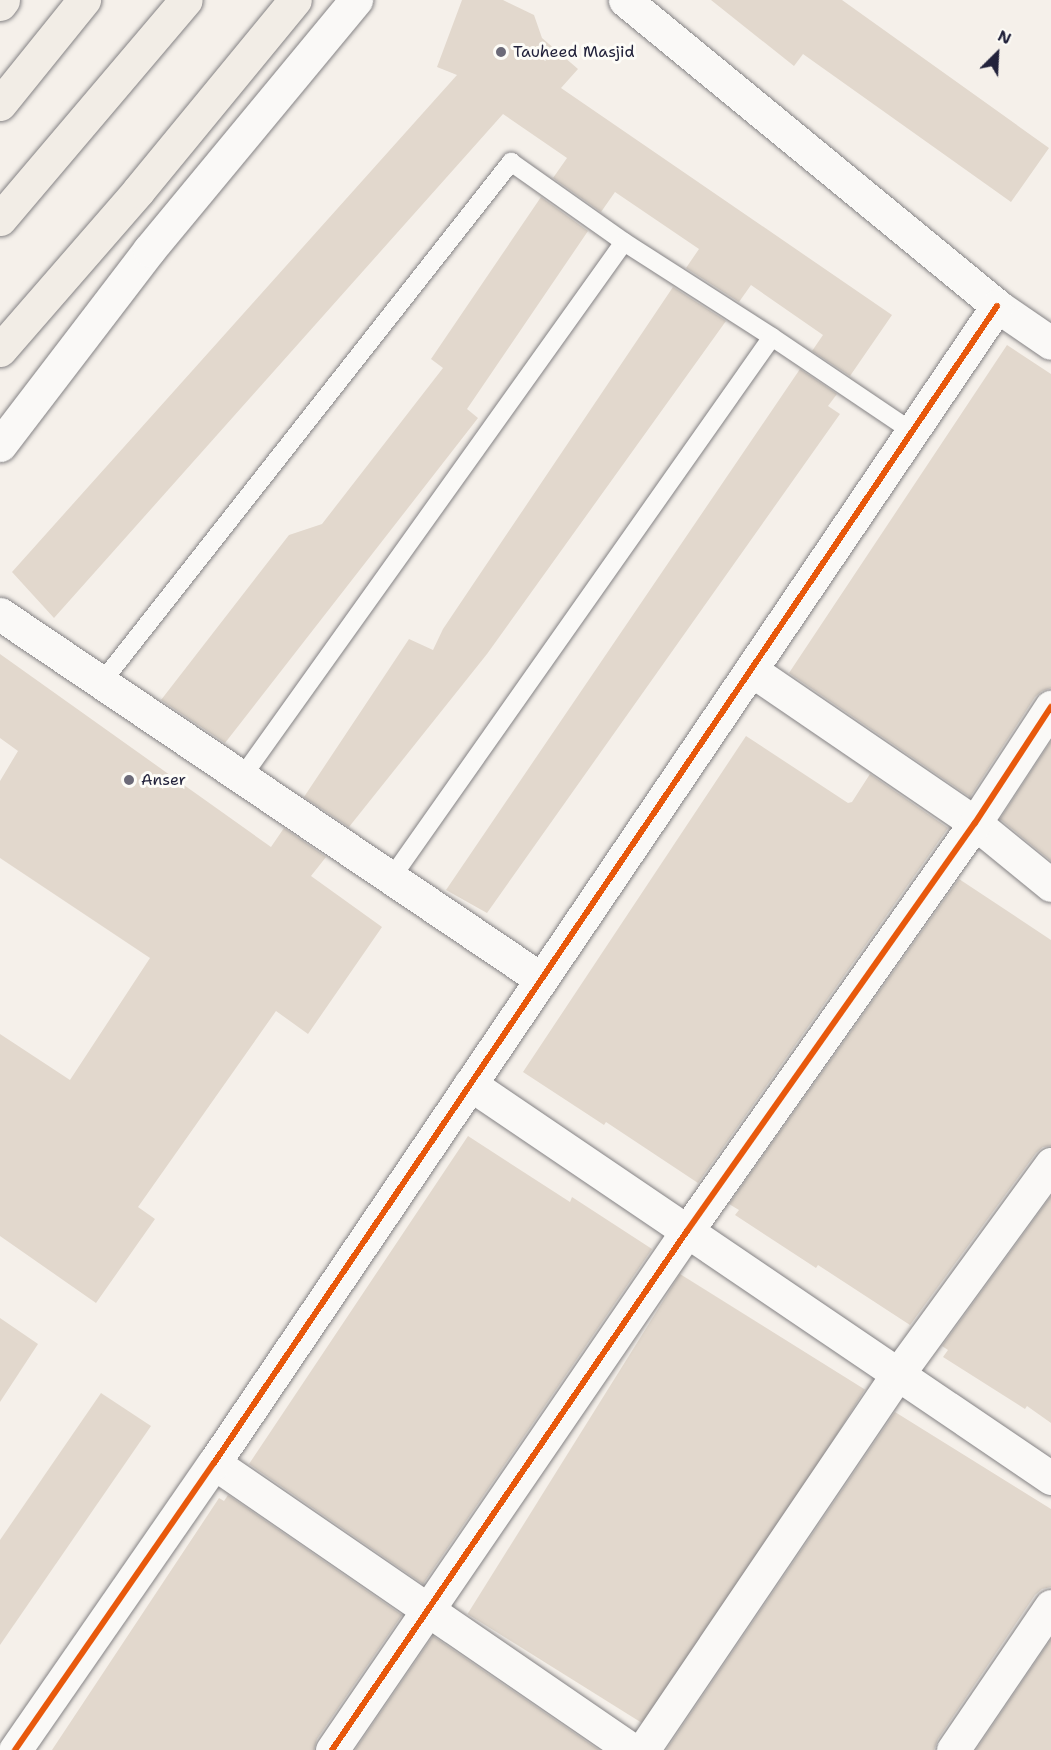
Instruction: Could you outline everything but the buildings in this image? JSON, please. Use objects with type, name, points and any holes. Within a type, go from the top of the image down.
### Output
[{"type":"highway","points":[[0,4],[3,0]]},
{"type":"highway","points":[[0,104],[84,0]]},
{"type":"highway","points":[[0,219],[186,0]]},
{"type":"highway","points":[[0,350],[138,191],[295,0]]},
{"type":"street","points":[[0,445],[149,250],[356,0]]},
{"type":"street","points":[[625,0],[997,306],[1051,343]]},
{"type":"street","points":[[15,1750],[214,1463],[997,306]]},
{"type":"street","points":[[0,614],[541,979]]},
{"type":"street","points":[[751,670],[975,823],[1051,885]]},
{"type":"street","points":[[332,1750],[687,1231],[975,823],[1051,707]]},
{"type":"street","points":[[470,1084],[1051,1478]]},
{"type":"street","points":[[643,1750],[898,1374],[1051,1164]]},
{"type":"street","points":[[214,1463],[632,1750]]},
{"type":"street","points":[[953,1750],[1051,1606]]},
{"type":"lane","points":[[102,682],[511,162],[624,242],[772,337],[913,432]]},
{"type":"lane","points":[[242,777],[624,242]]},
{"type":"lane","points":[[392,877],[772,337]]},
{"type":"cycle path","points":[[15,1750],[214,1463],[997,306]]},
{"type":"cycle path","points":[[332,1750],[687,1231],[975,823],[1051,707]]},
{"type":"place","name":"Tauheed Masjid","points":[[501,52]]},
{"type":"place","name":"Anser","points":[[129,780]]}]
